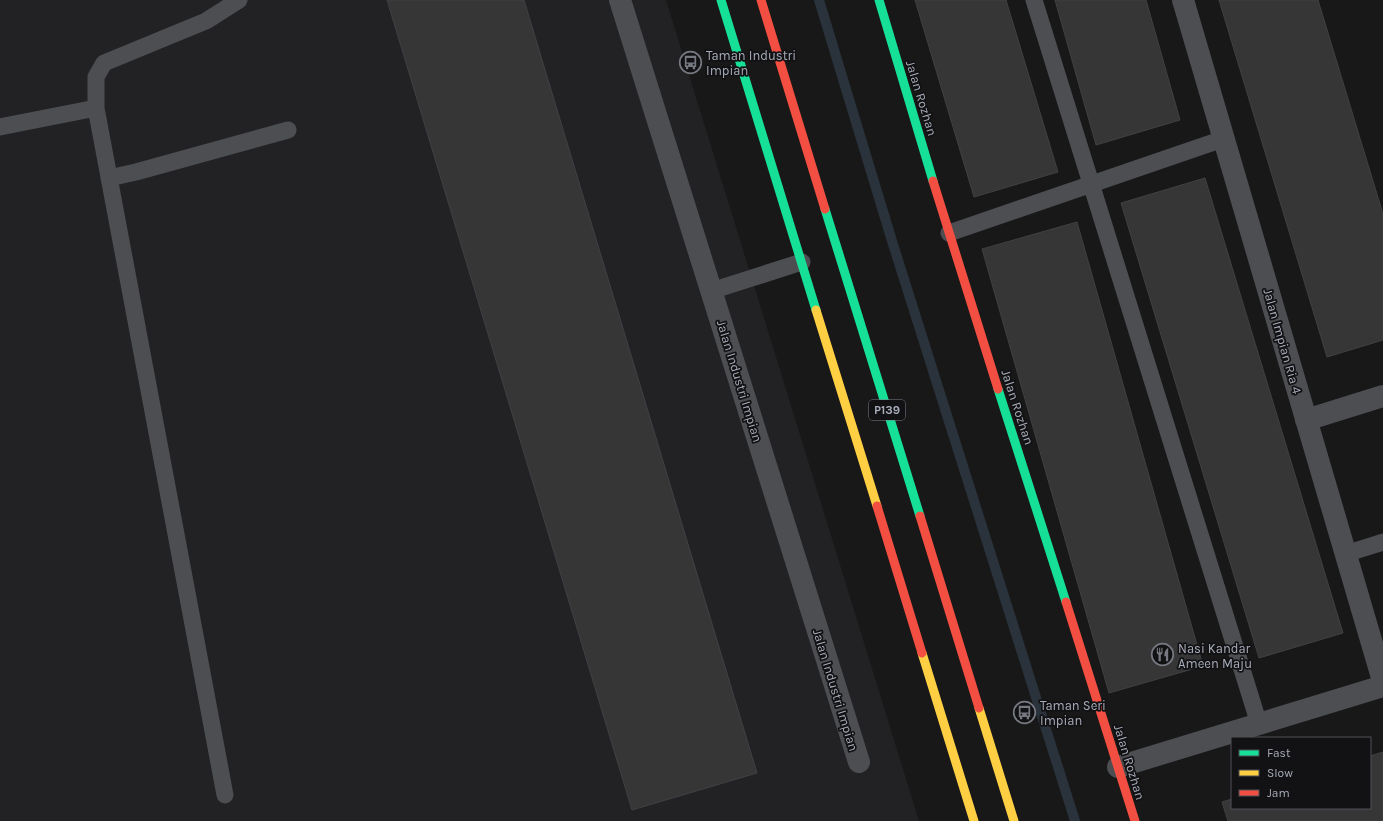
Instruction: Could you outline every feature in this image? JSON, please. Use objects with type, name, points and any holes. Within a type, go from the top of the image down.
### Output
[{"type":"main road","name":"P139","points":[[721,0],[974,821]]},
{"type":"main road","name":"P139","points":[[761,0],[1014,821]]},
{"type":"main road","name":"Jalan Rozhan","points":[[878,0],[949,233],[1135,821]]},
{"type":"street","name":"Jalan Industri Impian","points":[[620,0],[859,762]]},
{"type":"street","name":"Jalan Impian Ria 4","points":[[1183,0],[1383,681]]},
{"type":"street","points":[[1306,420],[1383,396]]},
{"type":"street","points":[[1118,767],[1383,686]]},
{"type":"lane","points":[[225,795],[96,108],[96,77],[104,63],[206,21],[239,0]]},
{"type":"lane","points":[[1034,0],[1259,724]]},
{"type":"lane","points":[[0,127],[96,108]]},
{"type":"lane","points":[[109,178],[288,130]]},
{"type":"lane","points":[[949,233],[1223,139]]},
{"type":"lane","points":[[711,290],[802,262]]},
{"type":"lane","points":[[1345,554],[1383,542]]},
{"type":"shaded area","name":"Taman Industri Impian","points":[[0,0],[666,0],[919,821],[0,821]]},
{"type":"building","points":[[387,0],[524,0],[757,773],[632,810]]},
{"type":"building","points":[[915,0],[1006,0],[1058,172],[974,197]]},
{"type":"building","points":[[1055,0],[1146,0],[1180,120],[1096,145]]},
{"type":"building","points":[[1219,0],[1318,0],[1383,214],[1383,340],[1327,357]]},
{"type":"building","points":[[1205,178],[1343,633],[1259,658],[1121,203]]},
{"type":"building","points":[[1077,222],[1203,666],[1109,693],[982,249]]},
{"type":"building","points":[[1383,752],[1383,821],[1228,821],[1222,802],[1231,799],[1231,809],[1371,809],[1371,756]]},
{"type":"waterway","points":[[819,0],[892,241],[1075,821]]},
{"type":"traffic: fast","points":[[721,0],[816,310]]},
{"type":"traffic: fast","points":[[879,0],[933,181]]},
{"type":"traffic: fast","points":[[825,209],[920,516]]},
{"type":"traffic: fast","points":[[998,389],[1066,602]]},
{"type":"traffic: slow","points":[[816,310],[877,506]]},
{"type":"traffic: slow","points":[[922,653],[974,821]]},
{"type":"traffic: slow","points":[[979,708],[1014,821]]},
{"type":"traffic: jam","points":[[761,0],[825,209]]},
{"type":"traffic: jam","points":[[933,181],[998,389]]},
{"type":"traffic: jam","points":[[877,506],[922,653]]},
{"type":"traffic: jam","points":[[920,516],[979,708]]},
{"type":"traffic: jam","points":[[1066,602],[1135,821]]},
{"type":"place","name":"Taman Industri Impian","points":[[690,62]]},
{"type":"place","name":"Nasi Kandar Ameen Maju","points":[[1163,655]]},
{"type":"place","name":"Taman Seri Impian","points":[[1024,712]]}]
